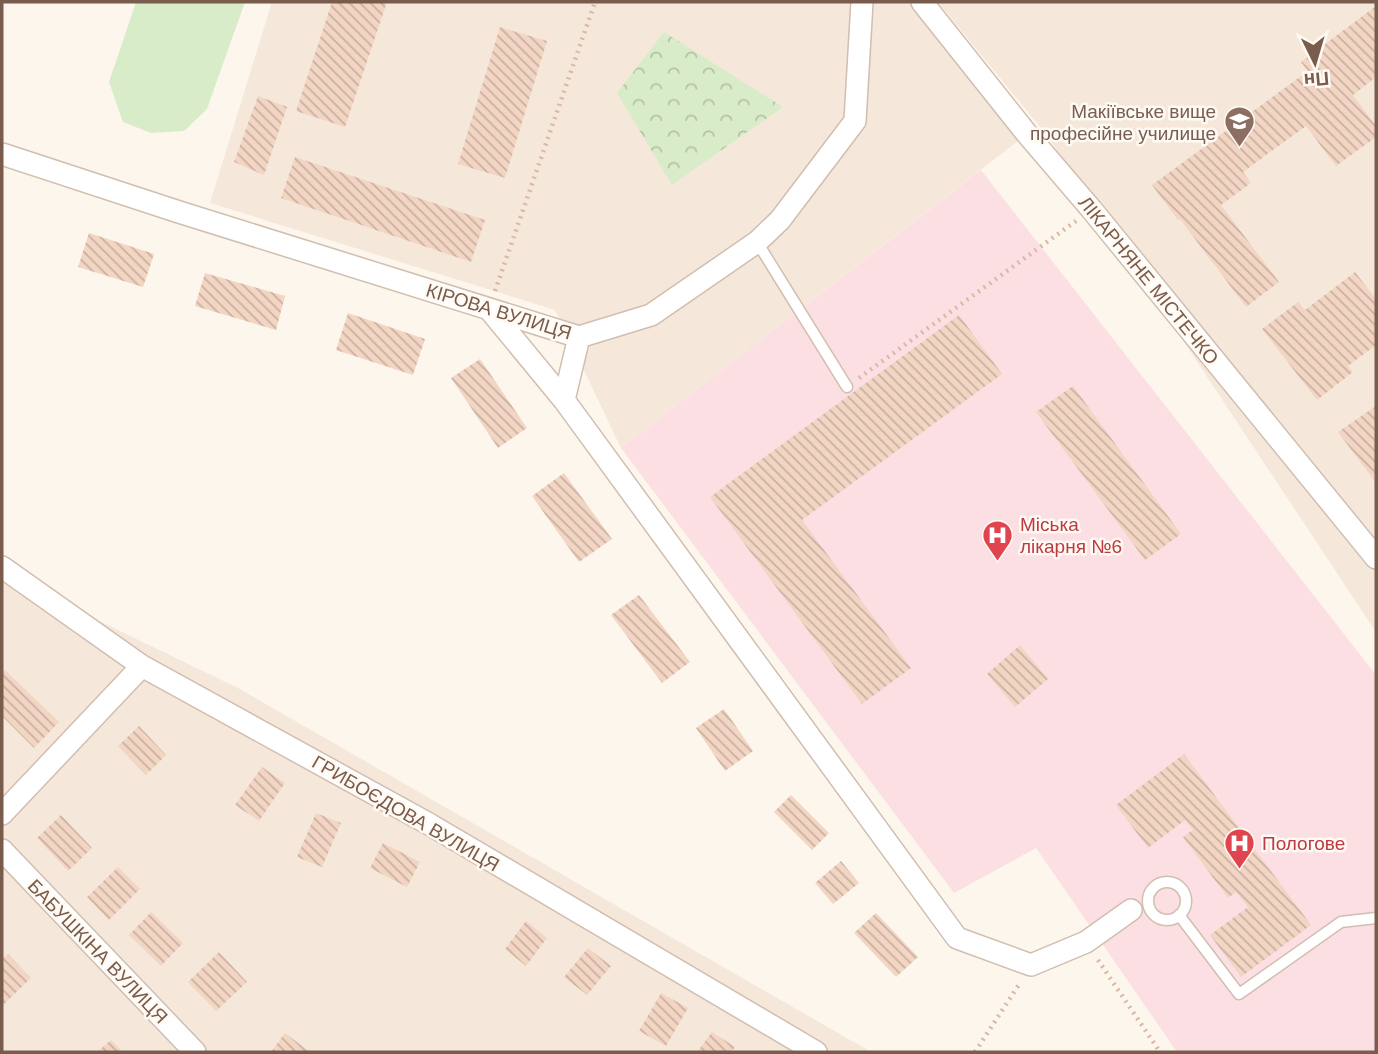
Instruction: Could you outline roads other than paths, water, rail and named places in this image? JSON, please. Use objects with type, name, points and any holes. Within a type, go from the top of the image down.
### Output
[{"type":"street","name":"КІРОВА ВУЛИЦЯ","points":[[2,154],[579,337],[651,315],[757,242],[780,220],[855,121],[862,2]]},
{"type":"street","name":"ЛІКАРНЯНЕ МІСТЕЧКО","points":[[922,2],[1027,134],[1376,558]]},
{"type":"street","points":[[489,309],[564,400],[957,938],[1031,965],[1086,942],[1140,907]]},
{"type":"street","points":[[564,400],[579,337]]},
{"type":"street","name":"ГРИБОЄДОВА ВУЛИЦЯ","points":[[2,567],[142,666],[429,824],[816,1052]]},
{"type":"street","points":[[2,814],[142,666]]},
{"type":"street","name":"БАБУШКІНА ВУЛИЦЯ","points":[[2,850],[195,1052]]},
{"type":"lane","points":[[757,242],[847,387]]},
{"type":"lane","points":[[1175,883],[1186,898],[1179,915],[1162,919],[1140,907],[1157,884],[1175,883]]},
{"type":"lane","points":[[1179,915],[1239,994],[1341,922],[1376,918]]},
{"type":"place","name":"Макіївське вище професійне училище","points":[[1239,149]]},
{"type":"place","name":"Міська лікарня №6","points":[[997,562]]},
{"type":"place","name":"Пологове","points":[[1239,870]]}]
